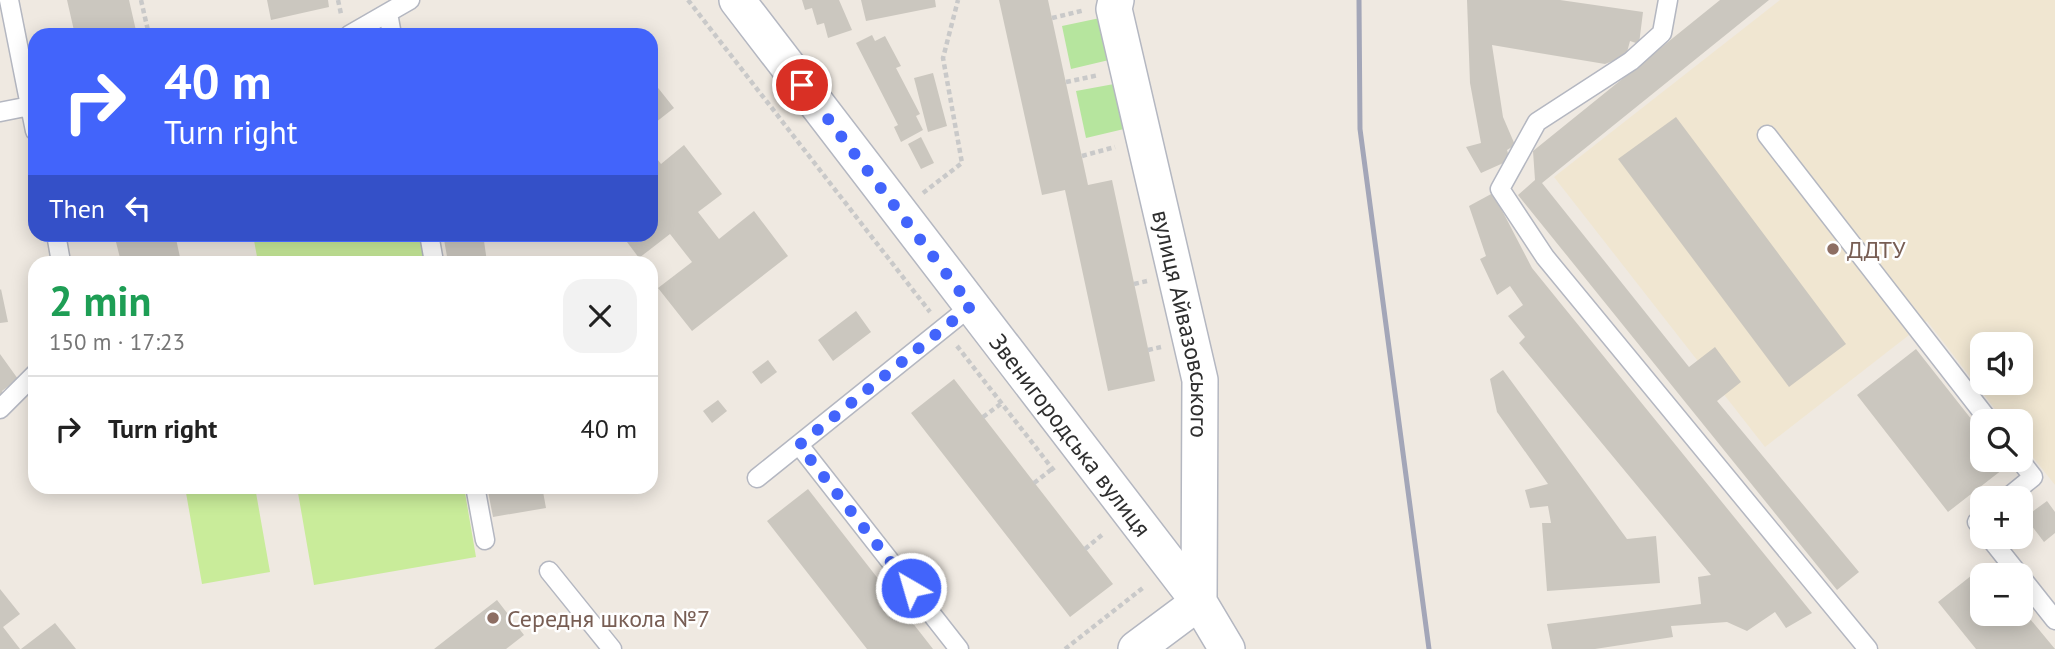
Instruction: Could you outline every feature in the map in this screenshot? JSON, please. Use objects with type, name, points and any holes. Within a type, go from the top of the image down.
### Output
[{"type":"street","name":"Звенигородська вулиця","points":[[737,0],[1199,602]]},
{"type":"street","name":"вулиця Айвазовського","points":[[1116,0],[1114,9],[1200,380],[1199,602]]},
{"type":"street","points":[[1136,649],[1199,602],[1227,649]]},
{"type":"lane","points":[[9,0],[28,83]]},
{"type":"lane","points":[[361,28],[410,0]]},
{"type":"lane","points":[[1668,0],[1662,33],[1632,61],[1537,122],[1500,189],[1545,257],[1868,649]]},
{"type":"lane","points":[[388,13],[391,28]]},
{"type":"lane","points":[[0,112],[28,106]]},
{"type":"lane","points":[[1767,135],[1980,409]]},
{"type":"lane","points":[[757,478],[971,306]]},
{"type":"lane","points":[[0,409],[28,381]]},
{"type":"lane","points":[[799,445],[959,649]]},
{"type":"lane","points":[[2022,486],[2033,477],[2029,472]]},
{"type":"lane","points":[[476,494],[485,540]]},
{"type":"lane","points":[[1999,549],[2010,563]]},
{"type":"lane","points":[[549,571],[612,649]]},
{"type":"lane","points":[[2033,592],[2055,620]]},
{"type":"path","points":[[141,0],[147,28]]},
{"type":"path","points":[[899,211],[962,163],[943,58],[958,0]]},
{"type":"path","points":[[984,418],[1002,403]]},
{"type":"path","points":[[1034,483],[1052,468]]},
{"type":"path","points":[[1085,549],[1103,534]]},
{"type":"path","points":[[1065,649],[1144,587]]},
{"type":"shaded area","name":"ДДТУ","points":[[1780,0],[2055,0],[2055,485],[2033,457],[2033,409],[1995,409],[1984,395],[2033,395],[2033,332],[1970,332],[1970,377],[1927,321],[1765,447],[1554,177]]},
{"type":"green space","points":[[1100,18],[1109,60],[1071,69],[1062,26]]},
{"type":"green space","points":[[1114,84],[1124,129],[1086,138],[1076,91]]},
{"type":"green space","points":[[254,242],[422,242],[424,256],[257,256]]},
{"type":"green space","points":[[186,494],[256,494],[270,572],[202,584]]},
{"type":"green space","points":[[298,494],[465,494],[476,557],[314,585]]},
{"type":"building","points":[[67,0],[129,0],[135,28],[73,28]]},
{"type":"building","points":[[267,0],[328,0],[329,7],[271,20]]},
{"type":"building","points":[[802,0],[839,0],[852,30],[828,38],[824,23],[817,25],[812,8],[805,10]]},
{"type":"building","points":[[861,0],[935,0],[936,7],[866,21]]},
{"type":"building","points":[[999,0],[1048,0],[1088,185],[1112,180],[1155,381],[1108,391],[1065,190],[1042,195]]},
{"type":"building","points":[[1467,0],[1560,0],[1643,12],[1639,44],[1630,41],[1626,56],[1605,64],[1492,45],[1503,117],[1515,145],[1507,150],[1510,160],[1481,173],[1466,147],[1481,143],[1470,83]]},
{"type":"building","points":[[1720,0],[1769,0],[1542,183],[1689,367],[1715,347],[1741,382],[1717,401],[1859,572],[1837,590],[1518,195],[1535,180],[1533,151]]},
{"type":"building","points":[[872,35],[875,41],[885,36],[901,66],[896,68],[920,114],[916,116],[923,130],[901,142],[894,127],[898,125],[856,43]]},
{"type":"building","points":[[933,73],[947,126],[928,132],[914,78]]},
{"type":"building","points":[[658,88],[674,108],[658,121]]},
{"type":"building","points":[[1676,117],[1846,344],[1789,387],[1618,159]]},
{"type":"building","points":[[921,137],[934,163],[921,169],[908,144]]},
{"type":"building","points":[[684,145],[722,194],[698,212],[719,239],[754,211],[788,256],[692,331],[658,288],[692,262],[670,234],[642,256],[638,256],[627,242],[658,242],[658,160],[661,164]]},
{"type":"building","points":[[1493,193],[1532,268],[1812,613],[1786,628],[1775,612],[1747,631],[1727,622],[1671,626],[1673,637],[1595,649],[1552,649],[1547,624],[1701,604],[1698,577],[1711,575],[1519,343],[1525,337],[1508,316],[1523,305],[1510,286],[1497,295],[1480,259],[1486,256],[1469,206]]},
{"type":"building","points":[[116,242],[177,242],[180,256],[120,256]]},
{"type":"building","points":[[444,242],[484,242],[486,256],[447,256]]},
{"type":"building","points":[[0,290],[8,322],[0,323]]},
{"type":"building","points":[[856,311],[871,332],[833,361],[818,340]]},
{"type":"building","points":[[1916,349],[1970,418],[1970,472],[1999,472],[1981,486],[1970,486],[1970,495],[1948,512],[1857,395]]},
{"type":"building","points":[[0,354],[18,379],[2,391],[4,394],[0,397]]},
{"type":"building","points":[[768,360],[777,372],[761,384],[752,372]]},
{"type":"building","points":[[1503,370],[1627,539],[1656,536],[1660,583],[1547,591],[1542,523],[1551,523],[1548,506],[1530,508],[1525,490],[1548,484],[1497,412],[1490,379]]},
{"type":"building","points":[[954,379],[1113,584],[1070,617],[911,413]]},
{"type":"building","points":[[718,400],[727,411],[712,423],[703,411]]},
{"type":"building","points":[[808,489],[933,649],[867,649],[767,521]]},
{"type":"building","points":[[489,494],[543,494],[546,508],[493,517]]},
{"type":"building","points":[[2047,501],[2055,512],[2055,533],[2044,542],[2033,528],[2033,511]]},
{"type":"building","points":[[1970,577],[1970,626],[2033,626],[2033,622],[2055,649],[1976,649],[1938,602]]},
{"type":"building","points":[[0,589],[20,614],[3,627],[20,649],[0,649]]},
{"type":"building","name":"Середня школа №7","points":[[497,600],[524,635],[506,649],[434,649]]},
{"type":"building","points":[[55,623],[76,649],[21,649]]},
{"type":"railway","points":[[1359,0],[1360,129],[1429,649]]},
{"type":"place","name":"ДДТУ","points":[[1833,249]]},
{"type":"place","name":"Середня школа №7","points":[[493,618]]},
{"type":"route","points":[[802,85],[971,306],[799,445],[911,588]]}]
